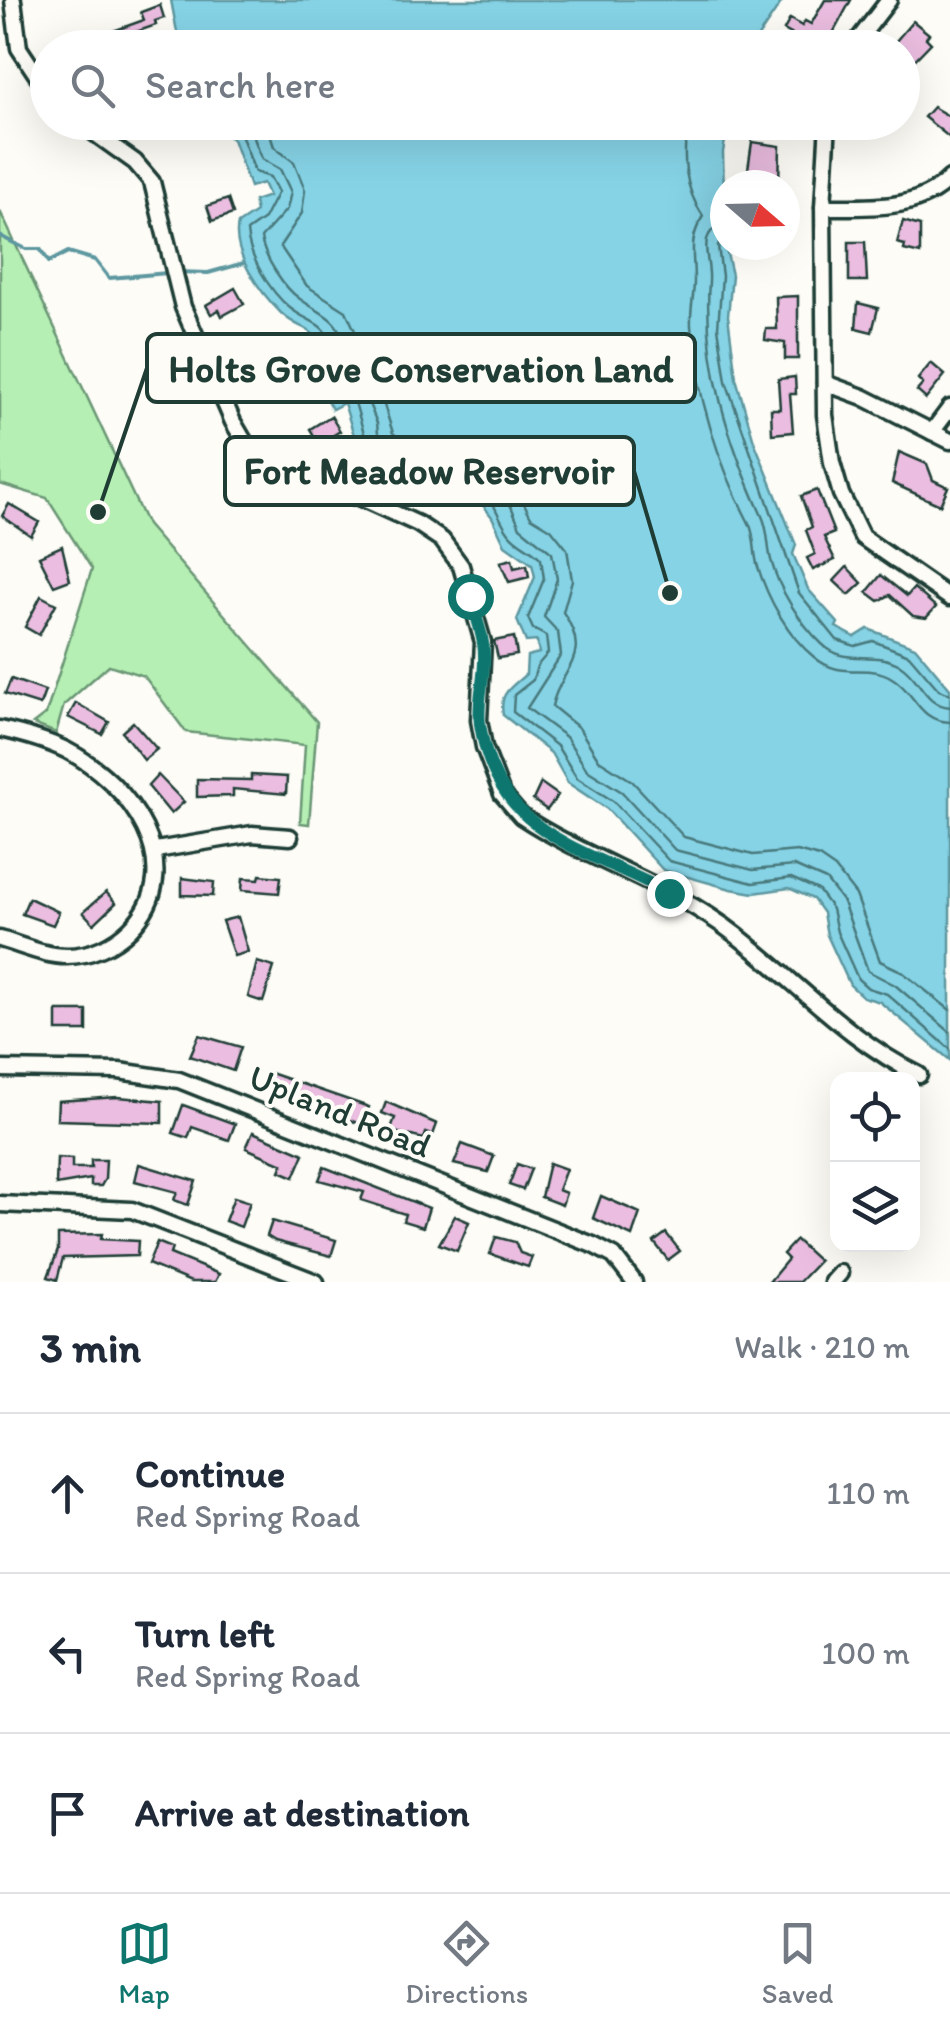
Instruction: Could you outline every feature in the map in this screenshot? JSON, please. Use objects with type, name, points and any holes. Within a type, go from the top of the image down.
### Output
[{"type":"street","points":[[13,0],[19,48],[30,65]]},
{"type":"street","points":[[866,30],[889,0]]},
{"type":"street","points":[[104,140],[135,162],[152,182],[184,307],[232,422],[257,463],[300,485],[362,498],[418,524],[442,540],[461,566],[483,642],[479,720],[484,746],[502,794],[521,816],[710,918],[797,986],[866,1047],[913,1072]]},
{"type":"street","points":[[827,140],[823,207],[828,447],[854,526],[872,548],[950,598]]},
{"type":"street","points":[[823,207],[910,204],[930,196],[950,178]]},
{"type":"street","points":[[826,383],[950,441]]},
{"type":"street","points":[[932,432],[950,408]]},
{"type":"street","points":[[0,729],[42,740],[88,764],[145,825],[156,850],[157,870],[146,909],[123,936],[104,948],[65,956],[0,939]]},
{"type":"street","points":[[156,850],[252,834],[290,837]]},
{"type":"street","name":"Upland Road","points":[[0,1070],[119,1071],[179,1080],[593,1245],[614,1256],[634,1282]]},
{"type":"street","points":[[0,1204],[132,1210],[316,1282]]},
{"type":"green space","points":[[0,211],[147,525],[317,722],[309,824],[300,823],[305,745],[186,732],[144,676],[109,665],[64,705],[56,733],[33,724],[46,714],[92,569],[47,498],[0,484]]},
{"type":"water","points":[[171,0],[783,0],[763,30],[177,30]]},
{"type":"water","points":[[233,140],[725,140],[723,170],[710,170],[710,260],[728,260],[732,275],[728,316],[736,378],[754,441],[796,545],[793,554],[808,589],[838,623],[836,627],[855,637],[868,629],[915,647],[950,689],[950,1060],[880,1002],[863,997],[850,985],[827,935],[823,913],[813,899],[789,888],[754,893],[663,870],[607,809],[568,783],[551,753],[503,715],[505,696],[526,674],[527,656],[539,653],[537,641],[526,642],[517,620],[535,577],[532,564],[505,545],[492,517],[474,494],[457,492],[447,504],[433,495],[433,480],[390,481],[362,461],[344,403],[332,409],[312,374],[315,357],[325,353],[320,343],[273,305],[243,260],[238,224],[256,212],[254,201],[269,196],[263,183],[250,187]]},
{"type":"building","points":[[825,0],[851,0],[835,30],[784,30],[790,19],[802,26],[805,21],[811,24]]},
{"type":"building","points":[[160,5],[164,18],[142,30],[116,30],[144,20],[141,12]]},
{"type":"building","points":[[913,21],[929,34],[926,38],[931,43],[920,54],[920,30],[905,30]]},
{"type":"building","points":[[933,107],[950,117],[950,138],[924,117]]},
{"type":"building","points":[[752,142],[780,146],[779,170],[748,169]]},
{"type":"building","points":[[228,199],[233,214],[212,221],[207,206]]},
{"type":"building","points":[[903,221],[920,226],[920,254],[904,250],[905,245],[897,243]]},
{"type":"building","points":[[849,242],[865,242],[867,281],[849,281]]},
{"type":"building","points":[[235,288],[244,304],[222,316],[219,310],[211,314],[206,305]]},
{"type":"building","points":[[798,296],[798,359],[785,359],[785,343],[765,340],[766,329],[777,329],[776,297]]},
{"type":"building","points":[[858,303],[878,308],[872,332],[856,328]]},
{"type":"building","points":[[931,363],[945,375],[926,399],[917,391],[923,384],[918,379]]},
{"type":"building","points":[[795,377],[796,394],[790,394],[793,432],[772,434],[771,409],[780,409],[778,379]]},
{"type":"building","points":[[331,416],[340,431],[319,444],[310,429]]},
{"type":"building","points":[[899,452],[927,464],[933,480],[948,487],[940,505],[892,483]]},
{"type":"building","points":[[817,490],[834,533],[824,537],[835,560],[813,570],[807,558],[815,554],[806,530],[812,527],[801,496]]},
{"type":"building","points":[[9,504],[39,522],[31,536],[2,516]]},
{"type":"building","points":[[62,546],[70,580],[54,586],[39,556]]},
{"type":"building","points":[[512,559],[514,568],[527,565],[529,577],[509,582],[500,562]]},
{"type":"building","points":[[847,567],[862,583],[849,595],[834,581]]},
{"type":"building","points":[[881,575],[907,596],[914,588],[936,607],[926,618],[913,616],[890,595],[879,601],[867,592]]},
{"type":"building","points":[[41,596],[56,604],[39,635],[25,627]]},
{"type":"building","points":[[514,637],[517,655],[498,658],[494,641]]},
{"type":"building","points":[[11,679],[45,691],[40,705],[5,694]]},
{"type":"building","points":[[76,703],[109,722],[102,734],[68,717]]},
{"type":"building","points":[[133,722],[157,749],[144,760],[122,732]]},
{"type":"building","points":[[158,775],[184,802],[171,814],[148,786]]},
{"type":"building","points":[[251,775],[287,777],[286,794],[233,789],[233,796],[197,797],[197,779],[251,780]]},
{"type":"building","points":[[541,783],[558,795],[547,810],[533,800]]},
{"type":"building","points":[[260,875],[281,877],[279,893],[242,890],[243,878],[259,879]]},
{"type":"building","points":[[182,878],[214,882],[213,896],[182,895]]},
{"type":"building","points":[[106,892],[116,903],[94,924],[83,912]]},
{"type":"building","points":[[29,898],[59,912],[53,925],[22,914]]},
{"type":"building","points":[[238,917],[248,952],[234,956],[222,921]]},
{"type":"building","points":[[257,962],[274,967],[263,1002],[248,997]]},
{"type":"building","points":[[57,1011],[87,1011],[87,1031],[57,1031]]},
{"type":"building","points":[[199,1035],[241,1047],[233,1071],[190,1056]]},
{"type":"building","points":[[267,1072],[369,1107],[363,1125],[273,1092],[274,1088],[263,1084]]},
{"type":"building","points":[[118,1097],[162,1101],[162,1123],[57,1120],[58,1101]]},
{"type":"building","points":[[386,1102],[437,1124],[433,1135],[426,1133],[424,1139],[390,1131],[395,1118],[382,1113]]},
{"type":"building","points":[[183,1105],[235,1124],[229,1140],[192,1127],[188,1138],[173,1133]]},
{"type":"building","points":[[253,1132],[304,1154],[294,1177],[280,1171],[283,1164],[246,1148]]},
{"type":"building","points":[[462,1144],[494,1156],[488,1172],[454,1164]]},
{"type":"building","points":[[57,1158],[72,1159],[72,1168],[91,1168],[91,1160],[106,1160],[105,1179],[101,1186],[91,1186],[91,1179],[56,1185]]},
{"type":"building","points":[[549,1163],[566,1169],[558,1190],[566,1193],[562,1205],[541,1197]]},
{"type":"building","points":[[139,1164],[196,1181],[188,1205],[174,1200],[177,1192],[135,1181]]},
{"type":"building","points":[[517,1164],[531,1169],[523,1190],[509,1185]]},
{"type":"building","points":[[324,1167],[429,1208],[423,1227],[403,1221],[405,1214],[361,1200],[364,1192],[319,1180]]},
{"type":"building","points":[[601,1196],[640,1213],[632,1236],[593,1218]]},
{"type":"building","points":[[234,1197],[250,1202],[241,1227],[225,1221]]},
{"type":"building","points":[[455,1216],[469,1222],[457,1251],[439,1244]]},
{"type":"building","points":[[272,1221],[336,1240],[331,1256],[275,1241],[267,1236]]},
{"type":"building","points":[[666,1233],[680,1251],[668,1260],[654,1242]]},
{"type":"building","points":[[102,1234],[101,1239],[138,1241],[137,1256],[63,1258],[57,1280],[48,1277],[58,1250],[58,1235]]},
{"type":"building","points":[[496,1237],[515,1242],[520,1253],[532,1257],[528,1267],[490,1254]]},
{"type":"building","points":[[796,1240],[819,1261],[799,1282],[769,1282],[788,1259],[783,1254]]},
{"type":"building","points":[[157,1242],[172,1248],[170,1254],[219,1274],[215,1282],[191,1282],[148,1264]]},
{"type":"waterway","points":[[0,236],[26,249],[40,249],[49,262],[68,252],[95,260],[109,278],[168,273]]},
{"type":"waterway","points":[[178,272],[208,273],[244,263]]},
{"type":"place","name":"Holts Grove Conservation Land","points":[[98,512]]},
{"type":"place","name":"Fort Meadow Reservoir","points":[[670,593]]},
{"type":"route","points":[[470,596],[485,659],[479,720],[502,794],[521,816],[542,830],[669,893]]}]
